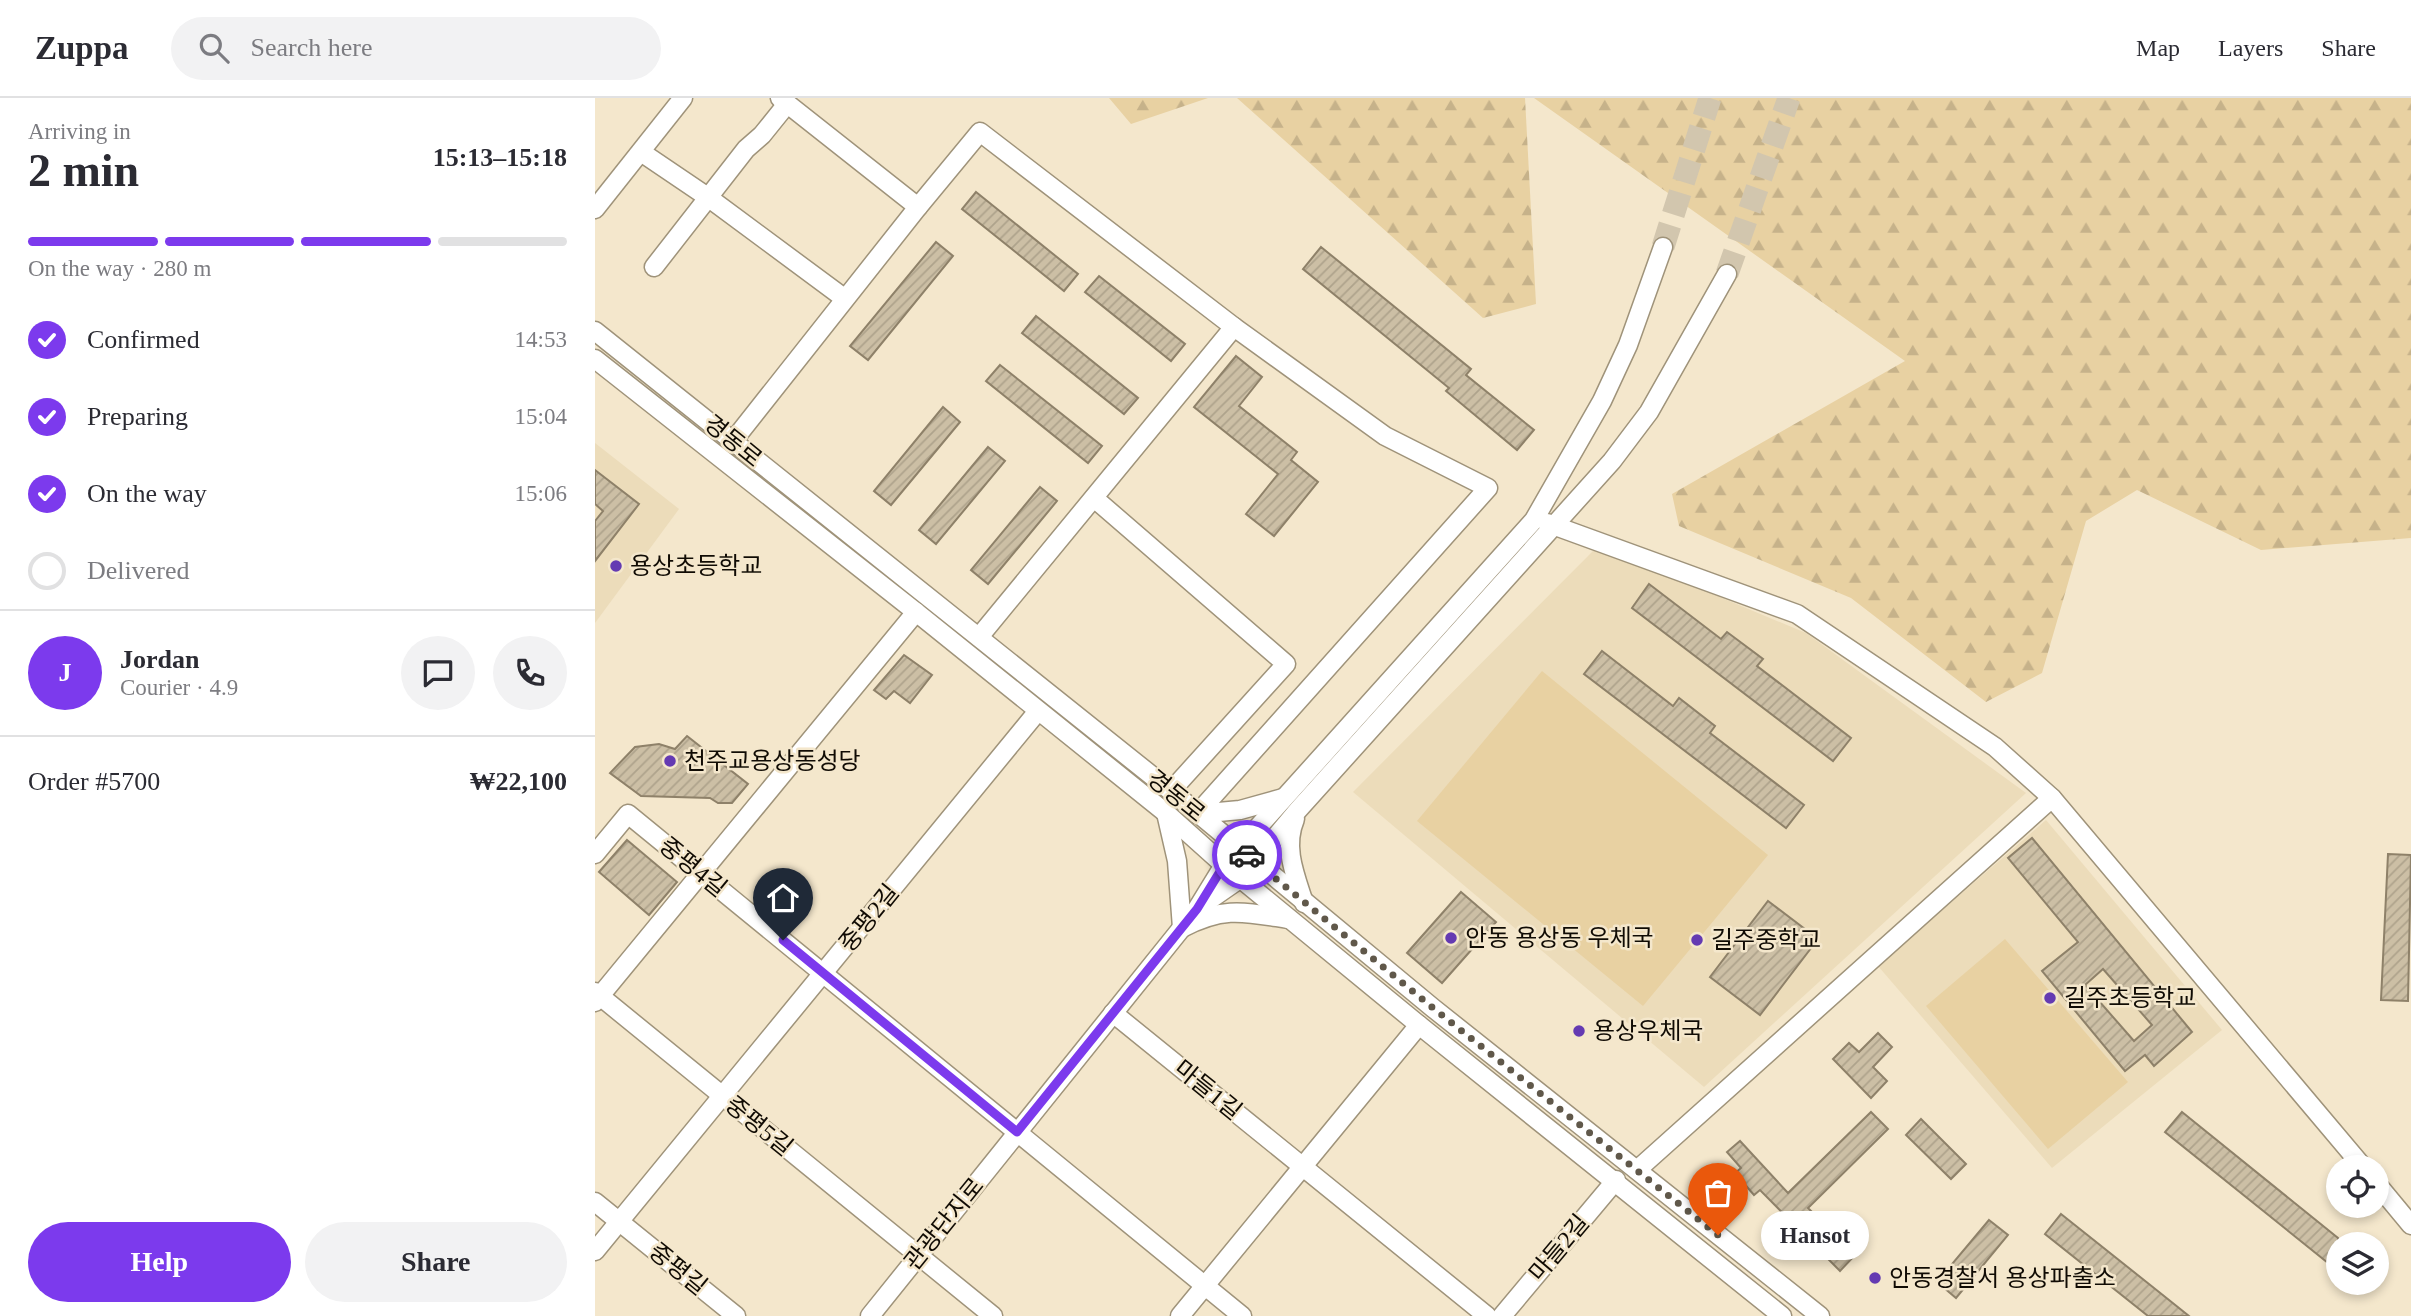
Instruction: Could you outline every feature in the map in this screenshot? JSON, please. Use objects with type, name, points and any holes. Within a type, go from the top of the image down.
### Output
[{"type":"street","points":[[595,209],[683,98]]},
{"type":"street","points":[[654,267],[746,149],[762,135],[784,101],[918,207]]},
{"type":"street","points":[[733,440],[844,298],[980,132],[1234,327],[1385,436],[1488,488],[1197,814]]},
{"type":"street","points":[[641,152],[709,198],[844,298]]},
{"type":"street","points":[[1197,909],[1224,865],[1534,520],[1602,401],[1628,345],[1663,247]]},
{"type":"street","points":[[1197,909],[1241,878],[1612,461],[1649,412],[1727,274]]},
{"type":"street","points":[[978,637],[1234,327]]},
{"type":"street","name":"경동로","points":[[595,331],[1171,791],[1304,903],[1820,1316]]},
{"type":"street","name":"경동로","points":[[595,359],[1166,813],[1224,865],[1419,1025],[1782,1316]]},
{"type":"street","points":[[1094,498],[1286,664],[1171,791]]},
{"type":"street","points":[[1534,520],[1556,524],[1797,614],[1995,747],[2052,798],[2353,1155]]},
{"type":"street","name":"중평5길","points":[[916,612],[702,874],[597,997],[993,1316]]},
{"type":"street","name":"중평2길","points":[[620,1222],[1038,711]]},
{"type":"street","points":[[1197,814],[1240,810],[1283,798]]},
{"type":"street","points":[[1637,1170],[2052,798]]},
{"type":"street","points":[[1299,810],[1290,830],[1289,849],[1292,868],[1304,903]]},
{"type":"street","points":[[1166,813],[1177,861],[1182,928],[1221,912],[1242,911],[1292,920]]},
{"type":"street","name":"중평4길","points":[[595,854],[628,814],[1017,1132]]},
{"type":"street","name":"관광단지로","points":[[870,1316],[1197,909]]},
{"type":"street","name":"마들1길","points":[[1113,1013],[1487,1316]]},
{"type":"street","points":[[1179,1316],[1419,1025]]},
{"type":"street","points":[[1017,1132],[1243,1316]]},
{"type":"street","name":"마들2길","points":[[1502,1316],[1616,1181]]},
{"type":"street","points":[[2389,1198],[2411,1225]]},
{"type":"street","name":"중평길","points":[[595,1202],[736,1316]]},
{"type":"street","points":[[595,1251],[620,1222]]},
{"type":"shaded area","name":"용상초등학교","points":[[595,443],[679,509],[595,623]]},
{"type":"shaded area","name":"길주중학교","points":[[1598,546],[1806,633],[2026,793],[1704,1087],[1353,792]]},
{"type":"shaded area","name":"길주초등학교","points":[[2046,820],[2222,1030],[2052,1168],[1878,966]]},
{"type":"green space","points":[[1109,98],[1208,98],[1131,124]]},
{"type":"green space","points":[[1237,98],[1525,98],[1536,304],[1483,318]]},
{"type":"green space","points":[[1534,98],[2411,98],[2411,538],[2261,550],[2137,490],[2086,521],[2042,673],[1986,702],[1851,598],[1679,526],[1672,494],[1905,361]]},
{"type":"green space","points":[[1542,671],[1768,855],[1643,1006],[1417,821]]},
{"type":"green space","points":[[2005,939],[2128,1082],[2048,1149],[1926,1006]]},
{"type":"building","points":[[976,192],[1078,274],[1064,291],[962,209]]},
{"type":"building","points":[[936,242],[953,256],[868,360],[850,346]]},
{"type":"building","points":[[1321,247],[1471,369],[1466,375],[1534,430],[1517,450],[1446,391],[1449,388],[1303,269]]},
{"type":"building","points":[[1099,276],[1185,344],[1171,361],[1085,292]]},
{"type":"building","points":[[1036,316],[1138,398],[1124,414],[1022,333]]},
{"type":"building","points":[[1236,356],[1262,377],[1239,406],[1297,452],[1291,460],[1318,482],[1274,536],[1246,514],[1278,474],[1194,407]]},
{"type":"building","points":[[1000,365],[1102,446],[1088,463],[986,381]]},
{"type":"building","points":[[943,407],[960,422],[891,505],[874,491]]},
{"type":"building","points":[[988,447],[1005,461],[936,544],[919,530]]},
{"type":"building","points":[[595,470],[639,504],[595,561],[595,521],[603,511],[595,504]]},
{"type":"building","points":[[1040,487],[1057,501],[988,584],[971,570]]},
{"type":"building","points":[[1649,584],[1721,639],[1727,632],[1763,659],[1757,666],[1851,738],[1833,761],[1632,608]]},
{"type":"building","points":[[1602,651],[1673,706],[1679,698],[1715,726],[1710,733],[1804,805],[1786,828],[1584,674]]},
{"type":"building","points":[[904,655],[932,675],[910,703],[894,691],[886,699],[874,690]]},
{"type":"building","name":"천주교용상동성당","points":[[687,736],[748,784],[732,803],[718,803],[710,798],[641,796],[610,773],[635,747],[659,744],[675,749]]},
{"type":"building","points":[[2032,838],[2192,1032],[2154,1066],[2145,1055],[2125,1071],[2042,971],[2078,942],[2008,858]],"holes":[[[2103,969],[2152,1025],[2134,1041],[2085,985]]]},
{"type":"building","points":[[627,840],[677,882],[649,915],[599,872]]},
{"type":"building","points":[[2388,854],[2411,855],[2408,1001],[2381,1000]]},
{"type":"building","name":"안동 용상동 우체국","points":[[1461,892],[1496,922],[1442,983],[1407,953]]},
{"type":"building","points":[[1768,901],[1818,939],[1760,1015],[1710,977]]},
{"type":"building","points":[[1878,1033],[1892,1047],[1873,1067],[1887,1081],[1871,1098],[1833,1059],[1849,1043],[1859,1052]]},
{"type":"building","points":[[1871,1112],[1888,1129],[1808,1208],[1855,1255],[1840,1271],[1760,1190],[1754,1195],[1735,1173],[1741,1168],[1727,1152],[1740,1141],[1788,1193]]},
{"type":"building","points":[[2182,1112],[2331,1232],[2326,1232],[2326,1261],[2165,1132]]},
{"type":"building","points":[[1921,1119],[1966,1164],[1951,1179],[1906,1135]]},
{"type":"building","points":[[2061,1214],[2189,1316],[2148,1316],[2045,1234]]},
{"type":"building","points":[[1989,1220],[2008,1235],[1956,1298],[1937,1282]]},
{"type":"tunnel","points":[[1663,247],[1710,98]]},
{"type":"tunnel","points":[[1727,274],[1789,98]]},
{"type":"way so far","points":[[1247,855],[1433,1008],[1718,1235]]},
{"type":"place","name":"용상초등학교","points":[[616,566]]},
{"type":"place","name":"천주교용상동성당","points":[[670,761]]},
{"type":"place","name":"안동 용상동 우체국","points":[[1451,938]]},
{"type":"place","name":"길주중학교","points":[[1697,940]]},
{"type":"place","name":"길주초등학교","points":[[2050,998]]},
{"type":"place","name":"용상우체국","points":[[1579,1031]]},
{"type":"place","name":"Hansot","points":[[1718,1235]]},
{"type":"place","name":"안동경찰서 용상파출소","points":[[1875,1278]]},
{"type":"route","points":[[783,940],[1017,1132],[1197,909],[1224,865],[1239,848],[1247,855]]}]
